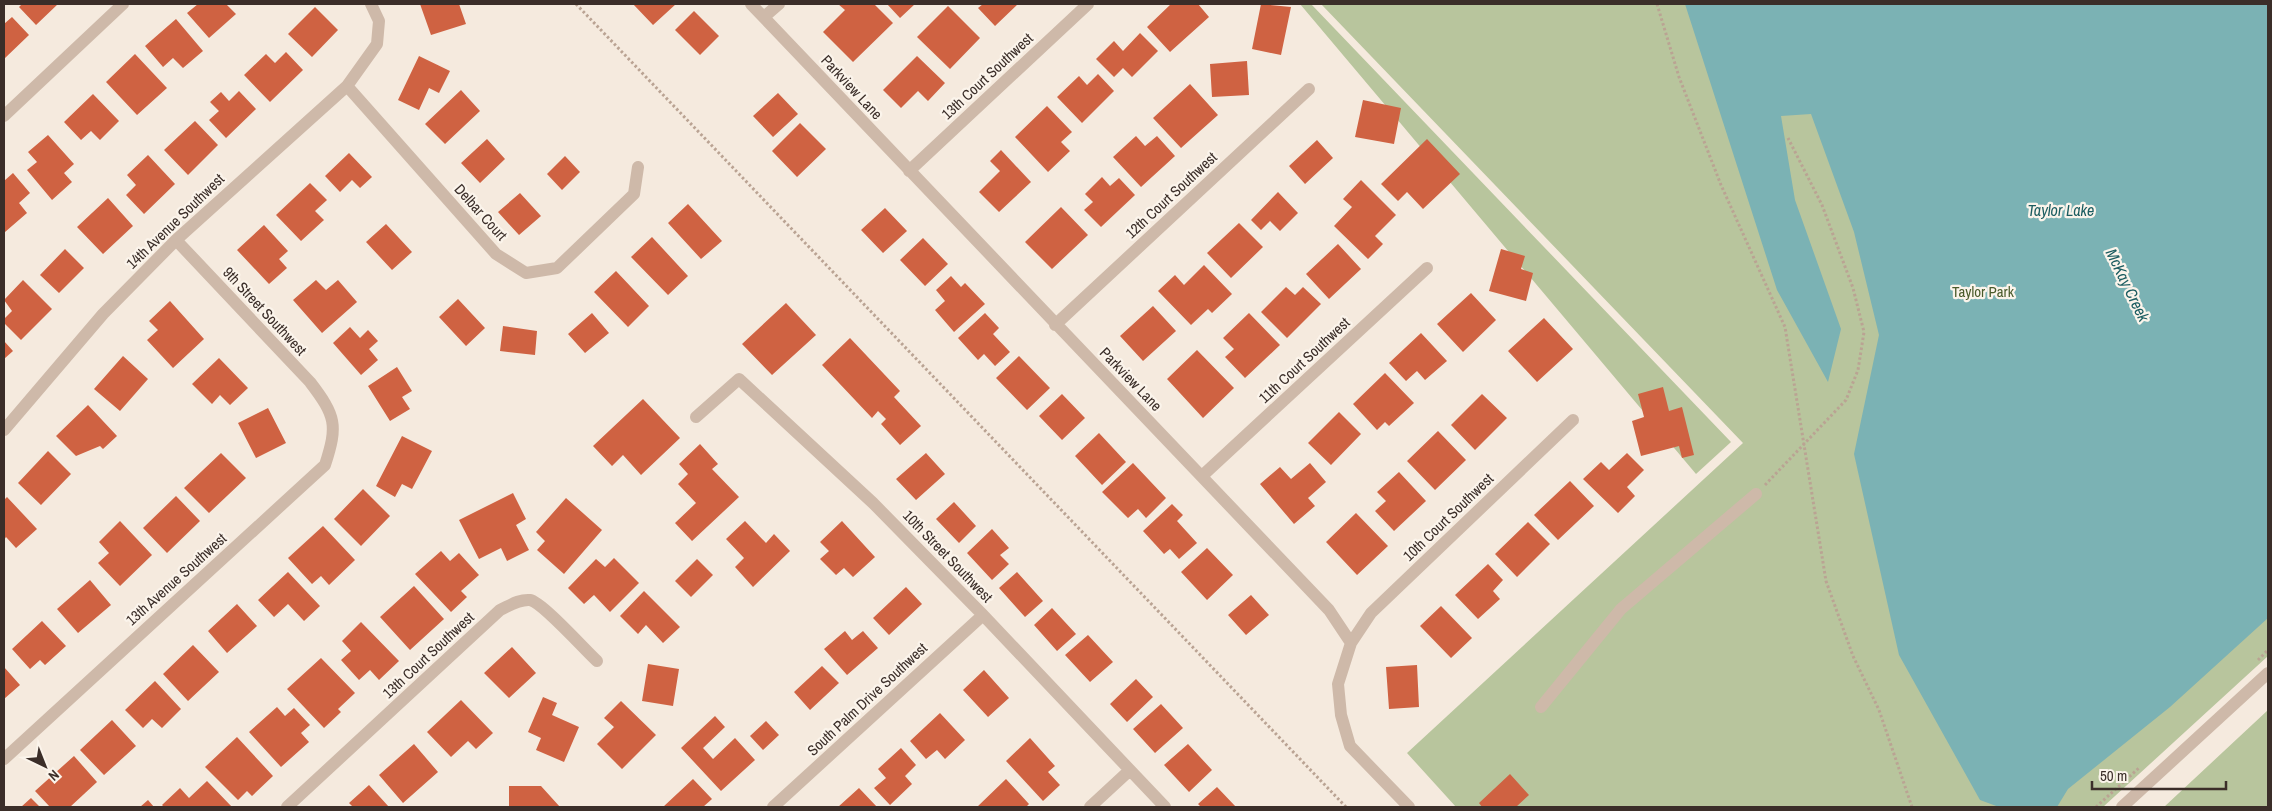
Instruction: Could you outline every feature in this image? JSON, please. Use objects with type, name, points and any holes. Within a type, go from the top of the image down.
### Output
[{"type":"street","points":[[4,116],[123,4]]},
{"type":"street","name":"14th Avenue Southwest","points":[[4,430],[103,314],[176,240],[347,86],[377,44],[379,21],[371,4]]},
{"type":"street","name":"Parkview Lane","points":[[751,4],[1055,325],[1329,610],[1351,643]]},
{"type":"street","points":[[764,17],[779,4]]},
{"type":"street","name":"13th Court Southwest","points":[[909,171],[1088,4]]},
{"type":"street","name":"Delbar Court","points":[[347,86],[496,254],[526,273],[558,268],[634,194],[638,167]]},
{"type":"street","name":"12th Court Southwest","points":[[1055,325],[1309,89]]},
{"type":"street","name":"9th Street Southwest","points":[[176,240],[310,382],[328,406]]},
{"type":"street","name":"11th Court Southwest","points":[[1202,476],[1427,268]]},
{"type":"street","name":"10th Street Southwest","points":[[696,417],[739,379],[874,503],[983,614],[1165,807]]},
{"type":"street","name":"13th Avenue Southwest","points":[[4,759],[325,465],[334,436],[328,406]]},
{"type":"street","name":"10th Court Southwest","points":[[1351,643],[1371,613],[1573,420]]},
{"type":"street","points":[[1542,707],[1621,609],[1756,494]]},
{"type":"street","name":"13th Court Southwest","points":[[287,807],[500,610],[521,600],[532,600],[544,609],[597,662]]},
{"type":"street","name":"South Palm Drive Southwest","points":[[773,807],[983,614]]},
{"type":"street","points":[[1351,643],[1338,684],[1341,715],[1350,746],[1409,807]]},
{"type":"street","points":[[2122,807],[2268,673]]},
{"type":"street","points":[[1090,807],[1130,770]]},
{"type":"path","points":[[576,4],[1346,807]]},
{"type":"path","points":[[1657,4],[1680,77],[1721,184],[1785,327],[1826,580],[1853,656],[1878,710],[1912,807]]},
{"type":"path","points":[[1756,494],[1846,400],[1858,370],[1864,332],[1853,288],[1822,205],[1788,138]]},
{"type":"green space","points":[[1300,4],[1311,4],[1731,442],[1696,474]]},
{"type":"green space","name":"Taylor Park","points":[[1321,4],[2268,4],[2268,656],[2103,807],[1456,807],[1407,753],[1743,443]]},
{"type":"green space","points":[[2268,710],[2268,807],[2164,807]]},
{"type":"water","name":"Taylor Lake","points":[[1685,4],[2268,4],[2268,618],[2170,707],[2068,789],[2057,807],[1999,807],[1980,800],[1899,655],[1854,454],[1879,335],[1854,232],[1811,114],[1781,116],[1795,200],[1841,329],[1828,382],[1777,290]]},
{"type":"building","points":[[22,4],[58,4],[36,25],[19,7]]},
{"type":"building","points":[[198,4],[226,4],[236,14],[209,38],[187,13]]},
{"type":"building","points":[[420,4],[459,4],[466,24],[431,35]]},
{"type":"building","points":[[633,4],[676,4],[653,25]]},
{"type":"building","points":[[838,4],[874,4],[893,23],[853,62],[823,32],[845,10]]},
{"type":"building","points":[[887,4],[915,4],[900,18]]},
{"type":"building","points":[[983,4],[1018,4],[995,26],[978,8]]},
{"type":"building","points":[[1171,4],[1198,4],[1209,17],[1170,52],[1147,27]]},
{"type":"building","points":[[1261,4],[1291,7],[1281,55],[1252,49]]},
{"type":"building","points":[[948,6],[980,38],[950,69],[917,37]]},
{"type":"building","points":[[315,7],[338,30],[312,57],[288,34]]},
{"type":"building","points":[[694,11],[719,36],[700,55],[675,30]]},
{"type":"building","points":[[12,17],[29,35],[4,59],[4,24]]},
{"type":"building","points":[[176,19],[203,51],[183,68],[173,58],[163,67],[145,46]]},
{"type":"building","points":[[1140,33],[1158,51],[1132,77],[1123,68],[1114,77],[1096,59],[1114,41],[1123,51]]},
{"type":"building","points":[[286,52],[303,70],[270,102],[244,75],[266,54],[275,63]]},
{"type":"building","points":[[135,54],[167,88],[137,115],[106,82]]},
{"type":"building","points":[[419,56],[450,71],[439,93],[429,88],[419,110],[398,100]]},
{"type":"building","points":[[917,56],[945,83],[928,101],[918,91],[901,108],[883,90]]},
{"type":"building","points":[[1247,61],[1249,95],[1212,97],[1210,64]]},
{"type":"building","points":[[1098,74],[1114,91],[1082,123],[1057,97],[1079,76],[1087,85]]},
{"type":"building","points":[[1190,84],[1218,115],[1181,148],[1153,118]]},
{"type":"building","points":[[461,90],[480,111],[445,144],[425,124]]},
{"type":"building","points":[[239,91],[256,109],[226,138],[209,120],[219,111],[210,102],[221,92],[229,101]]},
{"type":"building","points":[[778,93],[798,114],[773,137],[753,116]]},
{"type":"building","points":[[93,94],[119,121],[100,140],[91,131],[81,140],[64,122]]},
{"type":"building","points":[[1363,100],[1401,108],[1394,144],[1355,137]]},
{"type":"building","points":[[1047,106],[1072,132],[1061,142],[1070,151],[1048,172],[1015,137]]},
{"type":"building","points":[[195,121],[218,145],[188,175],[164,150]]},
{"type":"building","points":[[800,123],[826,149],[797,177],[772,151]]},
{"type":"building","points":[[48,135],[74,164],[64,173],[72,182],[52,200],[27,170],[37,162],[28,152]]},
{"type":"building","points":[[1136,136],[1145,146],[1157,136],[1175,156],[1141,187],[1113,157]]},
{"type":"building","points":[[487,139],[505,159],[480,183],[461,163]]},
{"type":"building","points":[[1427,139],[1460,174],[1423,209],[1407,192],[1398,201],[1381,184]]},
{"type":"building","points":[[1317,140],[1333,158],[1305,184],[1289,166]]},
{"type":"building","points":[[1001,150],[1031,182],[999,212],[979,192],[1000,171],[990,161]]},
{"type":"building","points":[[349,153],[372,177],[360,188],[352,180],[340,192],[325,176]]},
{"type":"building","points":[[148,155],[175,184],[144,214],[126,195],[136,185],[127,175]]},
{"type":"building","points":[[565,156],[580,172],[562,190],[547,174]]},
{"type":"building","points":[[13,173],[30,193],[19,203],[27,213],[5,232],[4,181]]},
{"type":"building","points":[[1102,177],[1110,186],[1119,178],[1135,195],[1101,227],[1084,210],[1093,202],[1085,194]]},
{"type":"building","points":[[1361,180],[1396,215],[1375,236],[1383,244],[1368,259],[1334,226],[1352,207],[1343,199]]},
{"type":"building","points":[[310,183],[327,200],[315,211],[324,220],[301,241],[276,215]]},
{"type":"building","points":[[1278,192],[1298,213],[1280,231],[1270,221],[1261,230],[1251,220]]},
{"type":"building","points":[[520,193],[541,216],[519,235],[498,212]]},
{"type":"building","points":[[108,198],[133,226],[103,254],[77,227]]},
{"type":"building","points":[[688,204],[722,241],[701,259],[668,223]]},
{"type":"building","points":[[1061,207],[1088,235],[1052,269],[1025,242]]},
{"type":"building","points":[[885,208],[907,231],[883,253],[861,230]]},
{"type":"building","points":[[1239,223],[1263,247],[1231,278],[1207,253]]},
{"type":"building","points":[[386,224],[412,252],[392,270],[366,242]]},
{"type":"building","points":[[264,225],[288,251],[279,259],[287,268],[269,284],[237,250]]},
{"type":"building","points":[[652,237],[688,276],[668,295],[631,257]]},
{"type":"building","points":[[923,238],[948,264],[925,286],[900,260]]},
{"type":"building","points":[[1338,244],[1361,269],[1329,299],[1306,274]]},
{"type":"building","points":[[65,249],[84,268],[59,293],[40,275]]},
{"type":"building","points":[[1501,249],[1525,256],[1521,269],[1533,273],[1526,301],[1489,291]]},
{"type":"building","points":[[1204,265],[1232,294],[1212,313],[1208,309],[1191,325],[1158,291],[1175,275],[1184,285]]},
{"type":"building","points":[[616,271],[649,306],[628,327],[594,292]]},
{"type":"building","points":[[951,276],[961,287],[965,283],[985,304],[954,332],[935,310],[945,301],[936,290]]},
{"type":"building","points":[[23,280],[52,309],[21,340],[4,323],[4,319],[12,311],[4,300]]},
{"type":"building","points":[[316,280],[326,290],[338,280],[357,302],[322,333],[293,300]]},
{"type":"building","points":[[1286,287],[1295,295],[1303,287],[1321,304],[1287,338],[1261,312]]},
{"type":"building","points":[[1471,293],[1496,320],[1463,352],[1437,324]]},
{"type":"building","points":[[458,299],[485,328],[466,346],[439,317]]},
{"type":"building","points":[[170,301],[204,339],[173,368],[147,340],[158,330],[149,321]]},
{"type":"building","points":[[786,303],[816,335],[772,375],[742,344]]},
{"type":"building","points":[[1153,306],[1176,331],[1143,361],[1120,336]]},
{"type":"building","points":[[592,313],[609,333],[585,353],[568,334]]},
{"type":"building","points":[[985,313],[999,328],[993,334],[1010,352],[995,366],[984,354],[978,360],[958,338]]},
{"type":"building","points":[[1249,313],[1280,345],[1245,378],[1225,357],[1234,349],[1223,338]]},
{"type":"building","points":[[1544,318],[1573,349],[1537,382],[1508,351]]},
{"type":"building","points":[[503,326],[537,331],[535,355],[500,351]]},
{"type":"building","points":[[350,327],[360,338],[368,330],[378,341],[369,349],[378,360],[361,375],[333,343]]},
{"type":"building","points":[[1421,333],[1447,361],[1425,380],[1417,371],[1406,381],[1389,363]]},
{"type":"building","points":[[850,338],[900,391],[894,397],[921,426],[900,445],[881,424],[886,419],[878,411],[872,418],[822,365]]},
{"type":"building","points":[[4,341],[13,351],[4,359]]},
{"type":"building","points":[[1197,350],[1234,388],[1203,418],[1167,379]]},
{"type":"building","points":[[123,356],[148,379],[120,411],[94,389]]},
{"type":"building","points":[[1019,356],[1050,388],[1027,410],[996,378]]},
{"type":"building","points":[[219,358],[248,388],[230,405],[220,395],[212,404],[192,384]]},
{"type":"building","points":[[397,367],[412,391],[402,397],[410,409],[390,421],[368,386]]},
{"type":"building","points":[[1385,373],[1414,403],[1389,426],[1385,422],[1377,430],[1353,404]]},
{"type":"building","points":[[1663,387],[1669,411],[1682,407],[1694,455],[1682,458],[1679,446],[1641,456],[1632,421],[1644,417],[1638,394]]},
{"type":"building","points":[[1062,394],[1085,418],[1062,440],[1039,416]]},
{"type":"building","points":[[1482,394],[1507,418],[1475,450],[1451,425]]},
{"type":"building","points":[[643,399],[680,438],[641,475],[623,455],[612,466],[593,446]]},
{"type":"building","points":[[88,405],[117,436],[103,449],[100,446],[76,456],[56,436]]},
{"type":"building","points":[[268,408],[286,443],[256,458],[238,423]]},
{"type":"building","points":[[1339,412],[1361,434],[1331,465],[1308,443]]},
{"type":"building","points":[[1438,431],[1466,460],[1435,490],[1407,461]]},
{"type":"building","points":[[1099,433],[1126,462],[1102,485],[1075,456]]},
{"type":"building","points":[[402,436],[432,451],[412,489],[402,484],[395,497],[376,486]]},
{"type":"building","points":[[700,444],[718,464],[712,469],[739,497],[692,541],[675,523],[696,503],[678,484],[688,474],[679,464]]},
{"type":"building","points":[[48,451],[71,474],[41,505],[18,483]]},
{"type":"building","points":[[221,453],[246,478],[209,513],[184,488]]},
{"type":"building","points":[[926,453],[945,474],[916,500],[896,479]]},
{"type":"building","points":[[1627,453],[1644,470],[1627,487],[1635,496],[1618,513],[1583,479],[1601,462],[1609,470]]},
{"type":"building","points":[[1133,463],[1166,498],[1146,518],[1138,509],[1128,518],[1102,492]]},
{"type":"building","points":[[1310,463],[1326,482],[1308,498],[1315,506],[1294,524],[1260,484],[1280,467],[1291,479]]},
{"type":"building","points":[[1399,472],[1426,501],[1394,531],[1375,511],[1386,501],[1377,492]]},
{"type":"building","points":[[1570,481],[1594,506],[1558,540],[1534,515]]},
{"type":"building","points":[[363,489],[390,516],[361,546],[334,519]]},
{"type":"building","points":[[513,493],[526,519],[516,525],[529,550],[507,561],[501,548],[479,559],[459,520]]},
{"type":"building","points":[[176,496],[200,521],[167,553],[143,528]]},
{"type":"building","points":[[7,497],[37,529],[16,548],[6,537],[4,540],[4,500]]},
{"type":"building","points":[[566,498],[602,530],[564,574],[537,550],[545,541],[536,532]]},
{"type":"building","points":[[954,502],[976,526],[959,543],[936,519]]},
{"type":"building","points":[[1172,504],[1183,515],[1177,521],[1197,543],[1179,559],[1170,549],[1164,554],[1143,531]]},
{"type":"building","points":[[1356,513],[1388,546],[1357,575],[1326,542]]},
{"type":"building","points":[[120,521],[152,555],[120,586],[98,563],[109,553],[99,542]]},
{"type":"building","points":[[745,521],[766,543],[774,534],[790,551],[753,587],[735,567],[744,558],[726,539]]},
{"type":"building","points":[[842,521],[875,557],[853,577],[844,568],[836,575],[820,559],[829,551],[820,542]]},
{"type":"building","points":[[1528,522],[1550,544],[1517,577],[1495,554]]},
{"type":"building","points":[[323,526],[355,560],[329,585],[321,576],[312,584],[288,558]]},
{"type":"building","points":[[992,529],[1009,548],[1000,555],[1009,564],[992,580],[967,553]]},
{"type":"building","points":[[1207,548],[1233,575],[1207,600],[1181,572]]},
{"type":"building","points":[[441,551],[450,561],[459,553],[479,575],[461,591],[467,597],[451,612],[415,574]]},
{"type":"building","points":[[614,558],[639,583],[610,612],[594,595],[584,604],[568,588],[596,559],[605,567]]},
{"type":"building","points":[[697,559],[713,575],[691,597],[675,581]]},
{"type":"building","points":[[1488,564],[1503,580],[1493,591],[1500,599],[1478,619],[1455,595]]},
{"type":"building","points":[[288,572],[320,606],[304,621],[288,604],[274,617],[258,600]]},
{"type":"building","points":[[1017,572],[1043,601],[1025,617],[999,588]]},
{"type":"building","points":[[90,580],[111,605],[78,633],[57,609]]},
{"type":"building","points":[[414,586],[444,619],[410,650],[380,617]]},
{"type":"building","points":[[906,587],[922,604],[889,635],[873,618]]},
{"type":"building","points":[[644,591],[680,627],[663,643],[646,625],[638,634],[620,616]]},
{"type":"building","points":[[1251,595],[1269,615],[1246,635],[1228,615]]},
{"type":"building","points":[[237,604],[257,626],[227,653],[208,631]]},
{"type":"building","points":[[1441,606],[1472,638],[1451,658],[1420,626]]},
{"type":"building","points":[[1052,608],[1076,634],[1057,651],[1034,625]]},
{"type":"building","points":[[42,621],[66,646],[45,665],[40,660],[30,669],[12,649]]},
{"type":"building","points":[[361,622],[399,661],[379,680],[370,670],[359,680],[341,660],[351,651],[342,641]]},
{"type":"building","points":[[845,631],[852,640],[863,631],[878,648],[847,675],[824,649]]},
{"type":"building","points":[[1088,635],[1113,662],[1090,682],[1065,655]]},
{"type":"building","points":[[193,645],[219,672],[188,701],[163,674]]},
{"type":"building","points":[[512,647],[536,673],[509,698],[484,673]]},
{"type":"building","points":[[321,658],[355,693],[338,709],[341,712],[324,728],[287,689]]},
{"type":"building","points":[[648,664],[679,669],[673,706],[642,701]]},
{"type":"building","points":[[1417,665],[1419,707],[1389,709],[1386,667]]},
{"type":"building","points":[[822,666],[839,683],[810,710],[794,692]]},
{"type":"building","points":[[4,667],[20,685],[4,699]]},
{"type":"building","points":[[984,670],[1009,698],[988,717],[963,690]]},
{"type":"building","points":[[1136,679],[1153,697],[1127,722],[1110,704]]},
{"type":"building","points":[[155,681],[181,709],[162,728],[152,719],[143,728],[125,710]]},
{"type":"building","points":[[543,697],[557,703],[552,715],[579,727],[564,762],[536,750],[541,738],[528,732]]},
{"type":"building","points":[[461,700],[493,733],[476,749],[468,741],[451,757],[427,732]]},
{"type":"building","points":[[621,701],[656,735],[622,769],[597,744],[614,727],[604,718]]},
{"type":"building","points":[[1161,704],[1183,728],[1155,753],[1133,729]]},
{"type":"building","points":[[277,707],[285,716],[294,708],[310,725],[301,733],[309,742],[281,767],[249,732]]},
{"type":"building","points":[[940,713],[965,740],[945,759],[937,750],[926,759],[910,741]]},
{"type":"building","points":[[715,716],[725,727],[703,748],[713,759],[735,738],[755,760],[721,791],[681,748]]},
{"type":"building","points":[[112,720],[136,746],[104,775],[80,750]]},
{"type":"building","points":[[766,721],[779,735],[763,750],[750,736]]},
{"type":"building","points":[[237,737],[273,776],[252,796],[247,791],[238,800],[205,767]]},
{"type":"building","points":[[1030,738],[1055,766],[1048,772],[1060,785],[1043,801],[1006,761]]},
{"type":"building","points":[[414,744],[438,772],[403,803],[379,775]]},
{"type":"building","points":[[1188,744],[1212,770],[1189,792],[1164,765]]},
{"type":"building","points":[[901,748],[916,765],[905,776],[912,784],[890,805],[874,788],[886,778],[878,769]]},
{"type":"building","points":[[74,756],[97,782],[70,807],[50,807],[35,791]]},
{"type":"building","points":[[1510,774],[1529,795],[1516,807],[1482,807],[1479,803]]},
{"type":"building","points":[[693,779],[712,799],[703,807],[663,807]]},
{"type":"building","points":[[1006,779],[1029,804],[1026,807],[977,807]]},
{"type":"building","points":[[207,781],[232,807],[164,807],[162,805],[180,788],[189,798]]},
{"type":"building","points":[[369,785],[389,807],[353,807],[349,803]]},
{"type":"building","points":[[509,786],[541,786],[560,807],[509,807]]},
{"type":"building","points":[[1217,787],[1236,807],[1201,807],[1198,804]]},
{"type":"building","points":[[859,788],[877,807],[838,807]]},
{"type":"building","points":[[31,798],[40,807],[21,807]]},
{"type":"building","points":[[148,800],[154,807],[140,807]]},
{"type":"water label","name":"McKay Creek","points":[[2128,285]]}]
